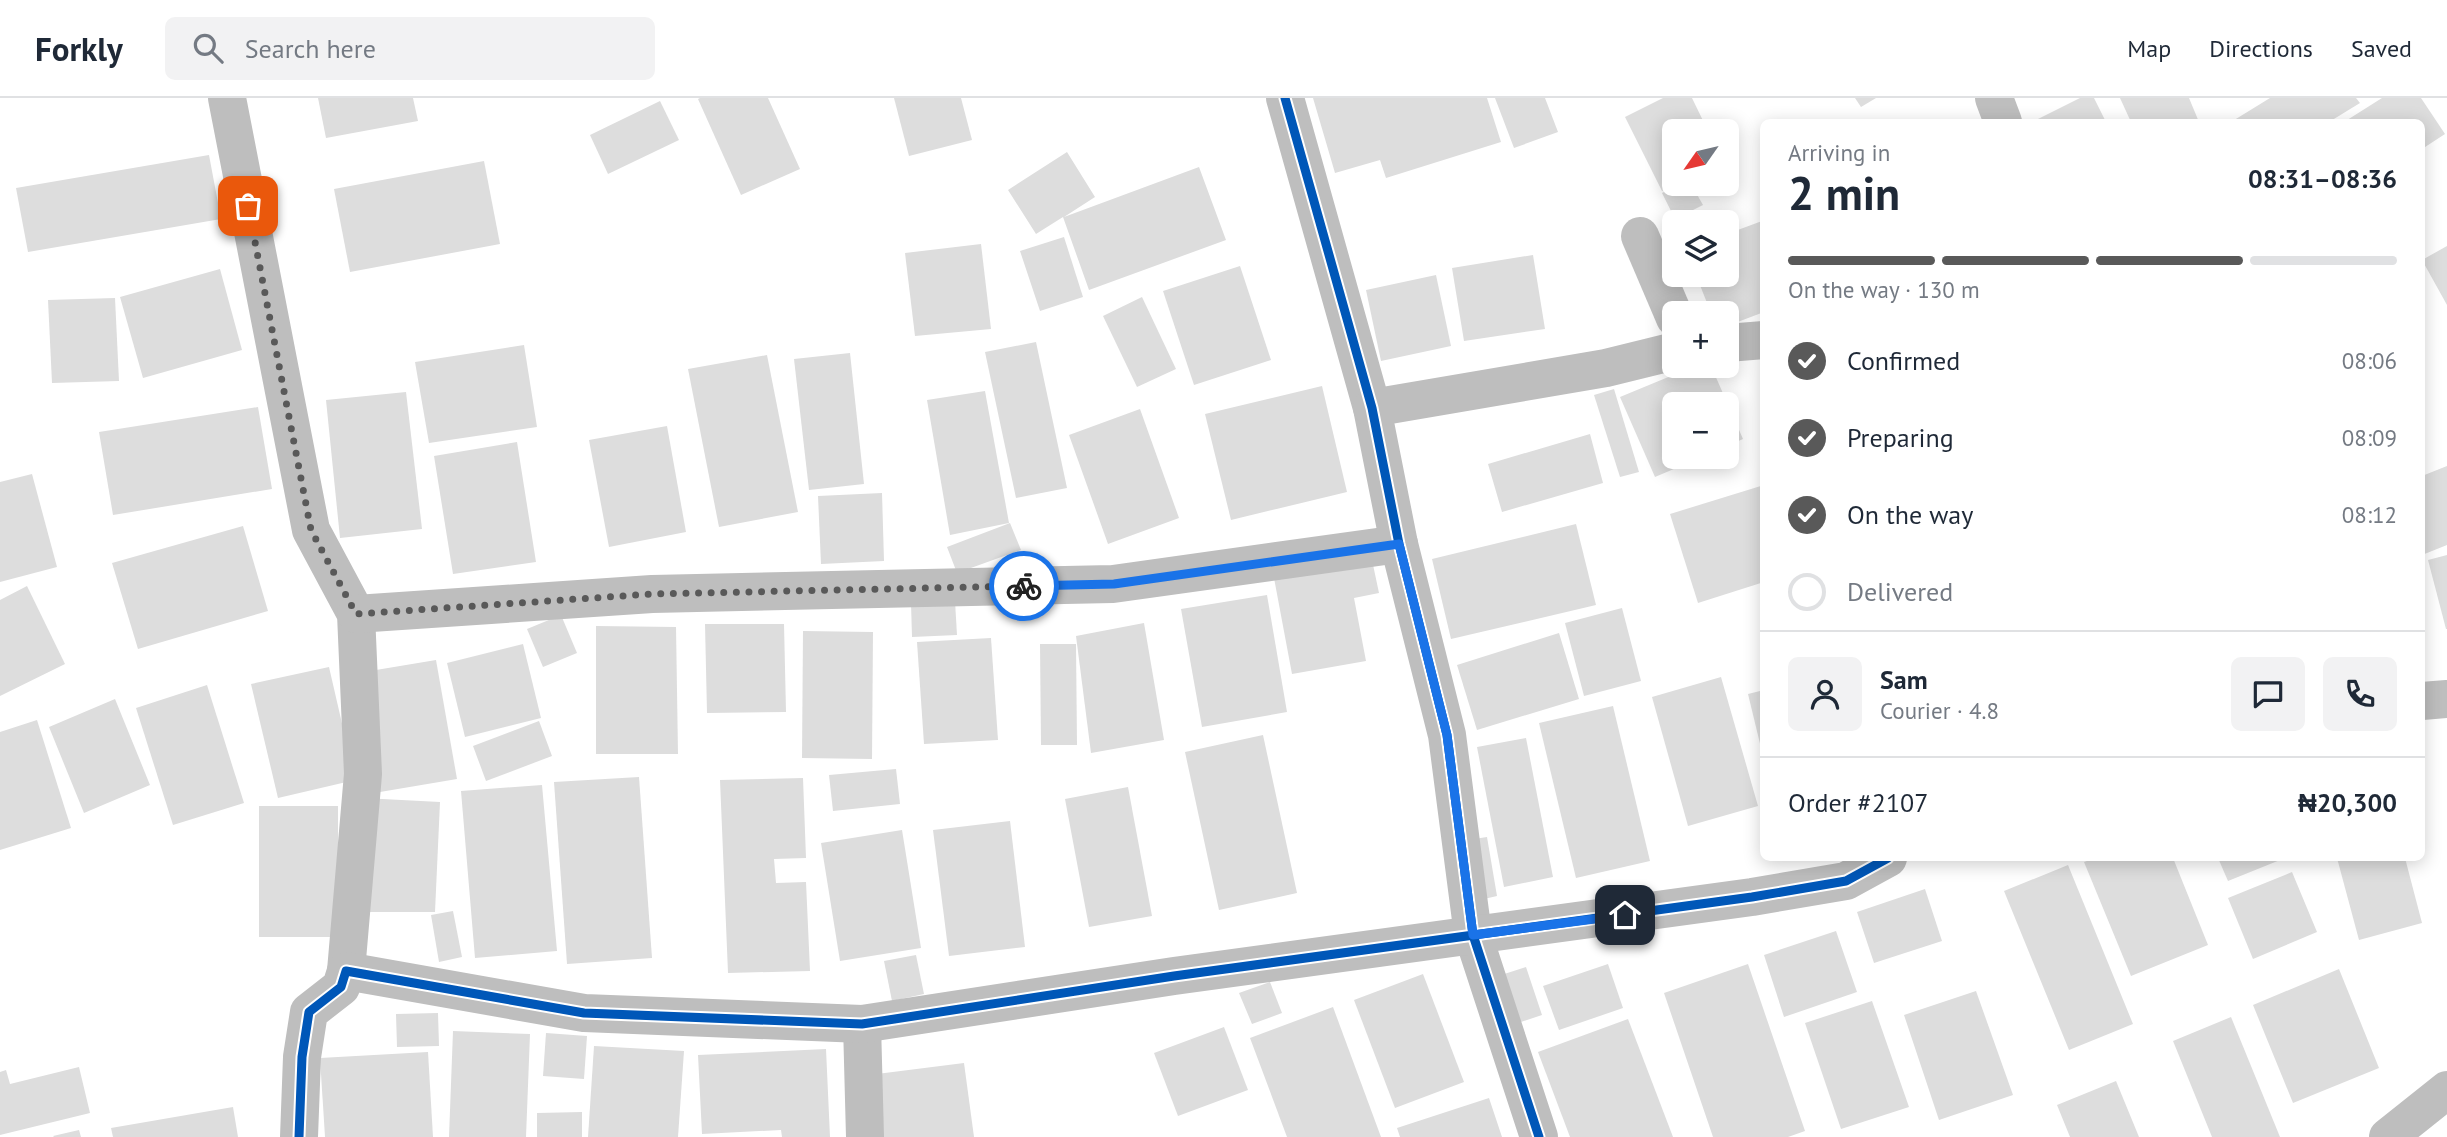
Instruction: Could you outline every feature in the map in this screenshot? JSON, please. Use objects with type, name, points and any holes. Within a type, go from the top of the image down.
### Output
[{"type":"street","points":[[228,98],[311,530],[356,614],[363,774],[346,971],[341,987],[309,1012],[302,1057],[299,1137]]},
{"type":"street","points":[[1284,98],[1372,408],[1399,544],[1447,735],[1473,935],[1539,1137]]},
{"type":"street","points":[[1994,98],[2002,119]]},
{"type":"street","points":[[1640,236],[1668,301]]},
{"type":"street","points":[[1739,343],[1760,340]]},
{"type":"street","points":[[1372,408],[1606,368],[1662,354]]},
{"type":"street","points":[[356,614],[652,594],[1114,584],[1399,544]]},
{"type":"street","points":[[2425,701],[2447,699]]},
{"type":"street","points":[[346,971],[584,1013],[862,1024],[1161,978],[1752,897],[1846,881],[1883,861]]},
{"type":"street","points":[[862,1024],[865,1137]]},
{"type":"street","points":[[2388,1137],[2447,1090]]},
{"type":"building","points":[[318,98],[413,98],[418,121],[326,138]]},
{"type":"building","points":[[768,98],[800,169],[741,195],[698,99]]},
{"type":"building","points":[[894,98],[961,98],[972,140],[909,156]]},
{"type":"building","points":[[1313,98],[1487,98],[1501,142],[1386,178],[1380,160],[1335,173]]},
{"type":"building","points":[[1495,98],[1545,98],[1558,132],[1514,148]]},
{"type":"building","points":[[1663,98],[1692,98],[1702,119],[1662,119],[1662,191],[1625,117]]},
{"type":"building","points":[[1855,98],[1876,98],[1861,107]]},
{"type":"building","points":[[2080,98],[2094,98],[2104,119],[2038,119]]},
{"type":"building","points":[[2120,98],[2189,98],[2198,119],[2130,119]]},
{"type":"building","points":[[2270,98],[2356,98],[2360,103],[2334,119],[2236,119]]},
{"type":"building","points":[[2382,98],[2421,98],[2445,134],[2425,147],[2425,119],[2349,119]]},
{"type":"building","points":[[660,101],[679,140],[608,174],[590,135]]},
{"type":"building","points":[[1067,152],[1095,197],[1064,217],[1199,167],[1226,240],[1089,290],[1063,217],[1036,234],[1008,190]]},
{"type":"building","points":[[209,155],[221,219],[28,252],[16,188]]},
{"type":"building","points":[[484,161],[500,244],[350,272],[334,189]]},
{"type":"building","points":[[1664,196],[1698,196],[1703,205],[1693,210],[1670,210]]},
{"type":"building","points":[[1760,222],[1760,314],[1739,321],[1739,301],[1706,301],[1701,287],[1739,287],[1739,230]]},
{"type":"building","points":[[1064,237],[1083,297],[1040,311],[1020,251]]},
{"type":"building","points":[[981,244],[991,329],[915,336],[905,253]]},
{"type":"building","points":[[2447,246],[2447,305],[2425,265],[2425,258]]},
{"type":"building","points":[[1533,255],[1545,329],[1464,341],[1452,268]]},
{"type":"building","points":[[1240,266],[1271,360],[1194,385],[1163,291]]},
{"type":"building","points":[[220,269],[242,350],[143,378],[120,297]]},
{"type":"building","points":[[1436,275],[1451,346],[1381,361],[1366,290]]},
{"type":"building","points":[[1142,297],[1176,369],[1137,387],[1103,316]]},
{"type":"building","points":[[115,298],[119,381],[52,383],[48,300]]},
{"type":"building","points":[[1036,342],[1067,488],[1016,498],[985,352]]},
{"type":"building","points":[[524,345],[537,427],[429,443],[415,362]]},
{"type":"building","points":[[850,353],[864,484],[809,490],[794,359]]},
{"type":"building","points":[[767,355],[798,512],[719,527],[688,369]]},
{"type":"building","points":[[1666,378],[1716,378],[1722,392],[1662,392],[1662,469],[1674,469],[1655,477],[1620,397]]},
{"type":"building","points":[[1322,386],[1347,492],[1231,520],[1205,414]]},
{"type":"building","points":[[1614,389],[1639,472],[1620,477],[1594,395]]},
{"type":"building","points":[[985,391],[1009,523],[950,535],[927,400]]},
{"type":"building","points":[[406,392],[422,529],[340,538],[326,400]]},
{"type":"building","points":[[258,407],[272,489],[113,515],[99,432]]},
{"type":"building","points":[[1140,409],[1179,518],[1108,544],[1069,435]]},
{"type":"building","points":[[667,426],[686,532],[609,547],[589,440]]},
{"type":"building","points":[[1590,434],[1603,483],[1502,512],[1488,464]]},
{"type":"building","points":[[517,442],[536,562],[453,574],[434,456]]},
{"type":"building","points":[[2447,466],[2447,545],[2425,554],[2425,475]]},
{"type":"building","points":[[32,474],[57,567],[0,582],[0,482]]},
{"type":"building","points":[[1760,486],[1760,583],[1698,603],[1670,514]]},
{"type":"building","points":[[882,493],[884,561],[821,564],[818,496]]},
{"type":"building","points":[[1010,523],[1021,550],[957,573],[947,547]]},
{"type":"building","points":[[1576,524],[1596,605],[1451,639],[1432,559]]},
{"type":"building","points":[[243,526],[268,611],[138,649],[112,563]]},
{"type":"building","points":[[2447,555],[2447,629],[2446,629],[2428,560]]},
{"type":"building","points":[[1372,560],[1379,593],[1354,598],[1366,661],[1292,674],[1274,578]]},
{"type":"building","points":[[27,586],[65,664],[0,696],[0,600]]},
{"type":"building","points":[[1267,595],[1287,712],[1202,727],[1181,609]]},
{"type":"building","points":[[955,601],[957,635],[912,637],[911,603]]},
{"type":"building","points":[[1622,608],[1641,681],[1584,696],[1565,623]]},
{"type":"building","points":[[561,615],[577,653],[543,667],[527,629]]},
{"type":"building","points":[[1144,623],[1164,740],[1091,753],[1076,636]]},
{"type":"building","points":[[705,624],[784,624],[786,712],[707,713]]},
{"type":"building","points":[[596,626],[676,627],[678,754],[596,754]]},
{"type":"building","points":[[803,631],[873,632],[872,759],[802,758]]},
{"type":"building","points":[[1559,633],[1579,699],[1477,730],[1457,665]]},
{"type":"building","points":[[991,638],[998,740],[924,744],[917,642]]},
{"type":"building","points":[[523,644],[541,718],[465,737],[447,663]]},
{"type":"building","points":[[1040,644],[1076,644],[1077,745],[1041,745]]},
{"type":"building","points":[[436,660],[457,779],[380,792],[358,673]]},
{"type":"building","points":[[329,667],[355,780],[278,798],[251,684]]},
{"type":"building","points":[[1721,677],[1758,806],[1688,826],[1652,697]]},
{"type":"building","points":[[207,685],[244,803],[173,825],[136,708]]},
{"type":"building","points":[[1760,691],[1760,744],[1748,694]]},
{"type":"building","points":[[115,699],[150,785],[84,813],[49,727]]},
{"type":"building","points":[[1613,706],[1650,861],[1576,878],[1539,723]]},
{"type":"building","points":[[37,720],[71,828],[0,850],[0,732]]},
{"type":"building","points":[[539,721],[552,756],[486,781],[473,746]]},
{"type":"building","points":[[1263,735],[1297,893],[1219,910],[1185,752]]},
{"type":"building","points":[[1526,738],[1553,877],[1504,887],[1477,747]]},
{"type":"building","points":[[896,769],[900,804],[833,811],[829,775]]},
{"type":"building","points":[[639,777],[652,958],[567,964],[554,782]]},
{"type":"building","points":[[803,778],[806,858],[774,859],[776,883],[806,882],[810,971],[728,973],[720,780]]},
{"type":"building","points":[[542,785],[557,951],[475,958],[461,791]]},
{"type":"building","points":[[1128,787],[1152,916],[1089,927],[1065,799]]},
{"type":"building","points":[[363,798],[440,802],[435,912],[360,912]]},
{"type":"building","points":[[259,806],[338,806],[338,937],[259,937]]},
{"type":"building","points":[[1010,821],[1025,947],[949,956],[933,830]]},
{"type":"building","points":[[902,830],[921,948],[840,961],[821,843]]},
{"type":"building","points":[[1487,837],[1497,896],[1484,899],[1474,839]]},
{"type":"building","points":[[2174,861],[2208,945],[2131,976],[2084,862]]},
{"type":"building","points":[[2219,861],[2278,861],[2228,881]]},
{"type":"building","points":[[2338,861],[2406,861],[2422,923],[2359,940]]},
{"type":"building","points":[[2068,865],[2133,1024],[2069,1050],[2004,891]]},
{"type":"building","points":[[2292,872],[2317,932],[2253,959],[2228,898]]},
{"type":"building","points":[[1925,889],[1942,941],[1874,963],[1857,912]]},
{"type":"building","points":[[453,911],[462,957],[439,962],[431,915]]},
{"type":"building","points":[[1836,931],[1857,992],[1784,1017],[1764,955]]},
{"type":"building","points":[[916,955],[924,994],[892,1001],[884,961]]},
{"type":"building","points":[[1608,964],[1623,1008],[1559,1030],[1543,986]]},
{"type":"building","points":[[1748,964],[1805,1131],[1788,1137],[1713,1137],[1664,993]]},
{"type":"building","points":[[1526,967],[1542,1015],[1512,1025],[1495,977]]},
{"type":"building","points":[[2339,969],[2379,1068],[2293,1103],[2253,1005]]},
{"type":"building","points":[[1423,974],[1464,1082],[1395,1108],[1354,1000]]},
{"type":"building","points":[[1270,982],[1282,1013],[1252,1024],[1239,993]]},
{"type":"building","points":[[1976,991],[2013,1095],[1939,1120],[1904,1015]]},
{"type":"building","points":[[1872,1001],[1909,1107],[1841,1129],[1805,1023]]},
{"type":"building","points":[[1333,1007],[1381,1137],[1287,1137],[1250,1038]]},
{"type":"building","points":[[438,1013],[439,1046],[397,1047],[396,1014]]},
{"type":"building","points":[[2231,1017],[2280,1137],[2212,1137],[2173,1041]]},
{"type":"building","points":[[1628,1019],[1673,1137],[1570,1137],[1538,1052]]},
{"type":"building","points":[[1224,1027],[1248,1090],[1178,1116],[1154,1053]]},
{"type":"building","points":[[453,1031],[530,1034],[526,1137],[449,1137]]},
{"type":"building","points":[[546,1033],[587,1036],[584,1079],[543,1076]]},
{"type":"building","points":[[594,1046],[684,1051],[678,1137],[588,1137]]},
{"type":"building","points":[[826,1049],[830,1137],[782,1137],[781,1130],[702,1134],[698,1055]]},
{"type":"building","points":[[428,1052],[433,1137],[325,1137],[320,1058]]},
{"type":"building","points":[[964,1063],[974,1137],[878,1137],[869,1075]]},
{"type":"building","points":[[79,1067],[90,1113],[0,1135],[0,1072],[6,1070],[10,1084]]},
{"type":"building","points":[[2116,1081],[2139,1137],[2070,1137],[2057,1105]]},
{"type":"building","points":[[1489,1098],[1502,1137],[1400,1137],[1397,1128]]},
{"type":"building","points":[[233,1107],[238,1137],[113,1137],[111,1128]]},
{"type":"building","points":[[582,1112],[582,1137],[537,1137],[537,1113]]},
{"type":"building","points":[[79,1130],[81,1137],[53,1136]]},
{"type":"cycle path","points":[[1285,98],[1372,408],[1399,544],[1447,735],[1473,935],[1539,1137]]},
{"type":"cycle path","points":[[299,1137],[302,1057],[309,1012],[341,987],[346,971],[584,1013],[862,1024],[1174,976],[1752,897],[1846,881],[1883,861]]},
{"type":"way so far","points":[[248,206],[311,530],[356,614],[652,594],[1024,586]]},
{"type":"route","points":[[1024,586],[1114,584],[1399,544],[1447,735],[1473,935],[1625,915]]}]
